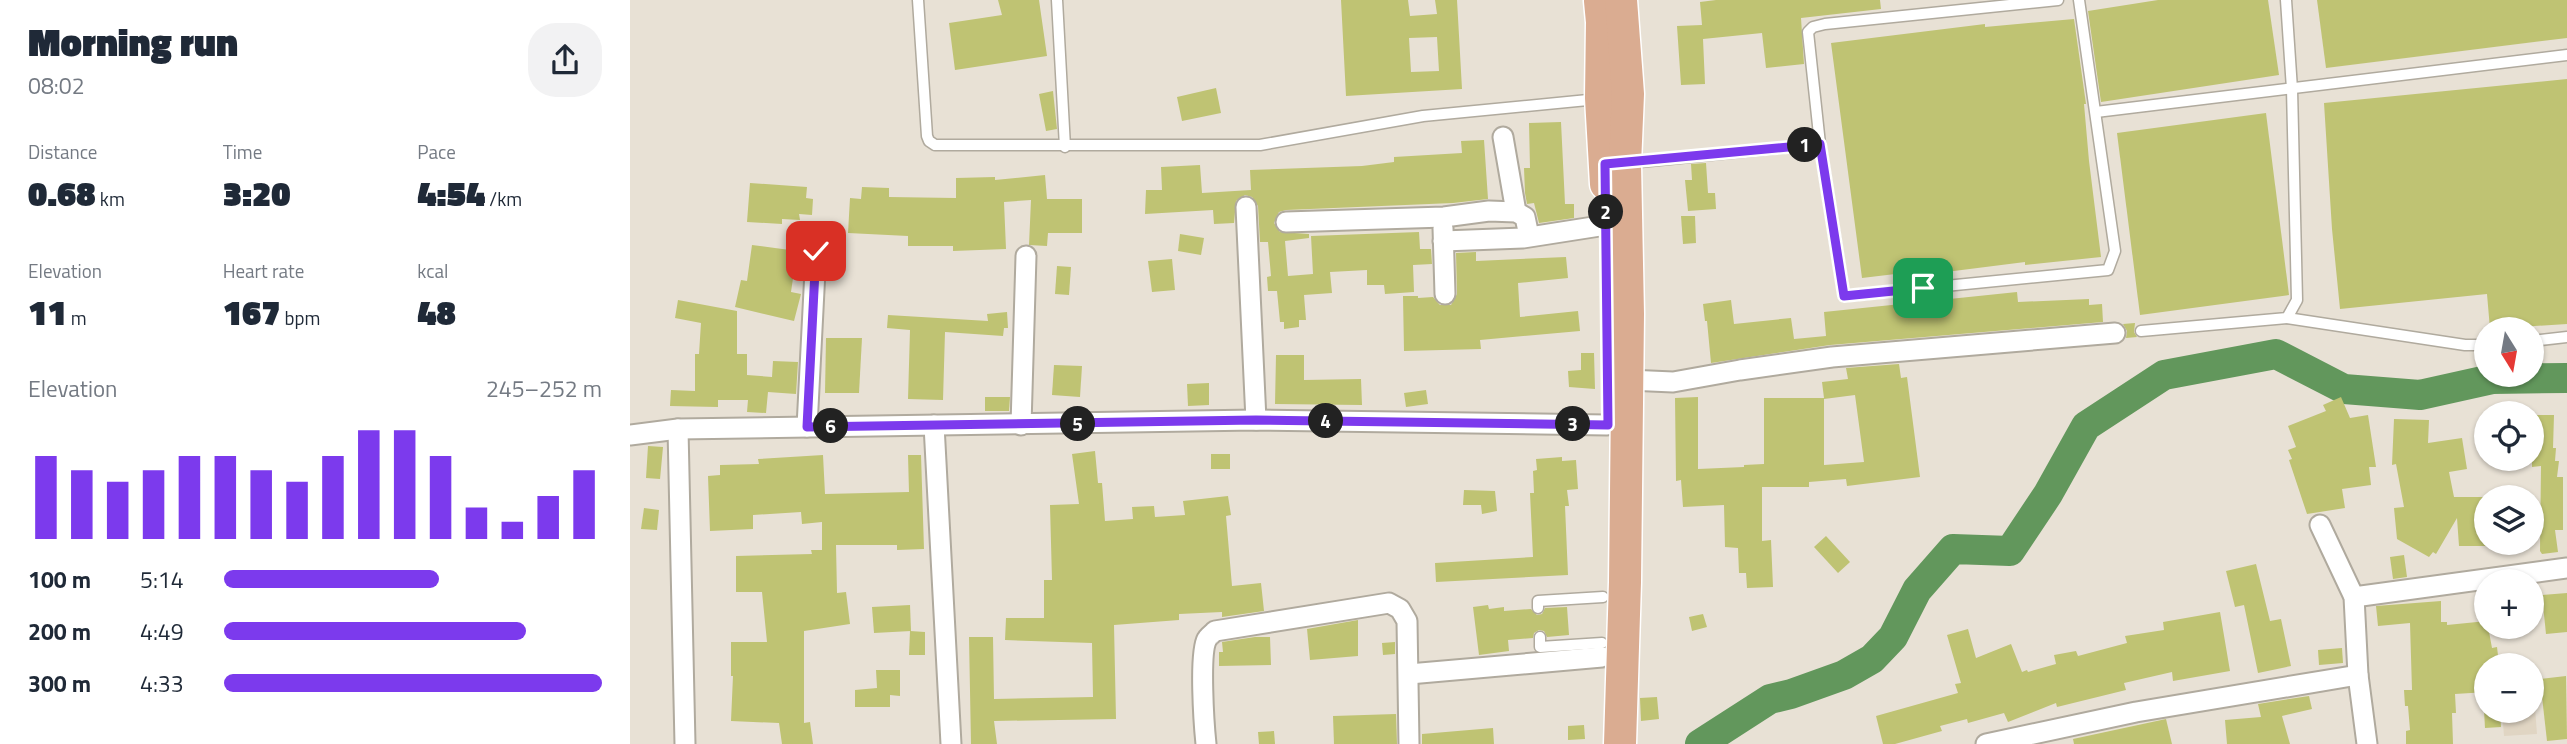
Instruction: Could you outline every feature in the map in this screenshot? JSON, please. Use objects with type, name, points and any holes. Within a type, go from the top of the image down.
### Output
[{"type":"main road","points":[[1600,0],[1601,98],[1615,164],[1628,380],[1620,744]]},
{"type":"main road","points":[[1601,744],[1608,425],[1606,225],[1628,93],[1621,0]]},
{"type":"street","points":[[1503,137],[1516,212]]},
{"type":"street","points":[[1246,207],[1256,420]]},
{"type":"street","points":[[1286,222],[1444,217],[1489,211],[1516,212],[1525,217],[1529,236]]},
{"type":"street","points":[[1444,217],[1445,294]]},
{"type":"street","points":[[1443,241],[1529,236],[1606,225]]},
{"type":"street","points":[[807,427],[816,251]]},
{"type":"street","points":[[1021,425],[1026,256]]},
{"type":"street","points":[[1628,380],[1673,382],[1846,356],[2115,333]]},
{"type":"street","points":[[630,435],[678,429],[1256,420],[1608,425]]},
{"type":"street","points":[[934,425],[951,744]]},
{"type":"street","points":[[678,429],[685,744]]},
{"type":"street","points":[[2320,525],[2354,597],[2358,675],[2367,744]]},
{"type":"street","points":[[2354,597],[2567,568]]},
{"type":"street","points":[[1206,744],[1203,688],[1205,649],[1207,639],[1215,631],[1389,603],[1400,609],[1407,621],[1409,744]]},
{"type":"street","points":[[1409,674],[1602,650]]},
{"type":"street","points":[[1986,744],[2136,712],[2358,675]]},
{"type":"lane","points":[[918,0],[929,141],[935,145],[1261,145],[1423,116],[1601,98]]},
{"type":"lane","points":[[1057,0],[1065,147]]},
{"type":"lane","points":[[2058,0],[1813,27],[1808,32],[1820,144],[1844,296],[2108,271],[2115,251],[2079,0]]},
{"type":"lane","points":[[2286,0],[2292,89],[2297,300],[2287,318]]},
{"type":"lane","points":[[2096,112],[2567,55]]},
{"type":"lane","points":[[1615,164],[1820,144]]},
{"type":"lane","points":[[2141,331],[2287,318],[2474,345]]},
{"type":"lane","points":[[2544,340],[2567,337]]},
{"type":"lane","points":[[1538,608],[1538,601],[1603,597]]},
{"type":"lane","points":[[1540,637],[1540,648],[1602,650]]},
{"type":"shaded area","points":[[2503,723],[2536,723],[2537,734],[2504,736]]},
{"type":"building","points":[[998,0],[1039,0],[1047,56],[955,70],[949,23],[1002,15]]},
{"type":"building","points":[[1341,0],[1408,0],[1410,16],[1437,14],[1435,0],[1457,0],[1462,89],[1346,96]],"holes":[[[1437,37],[1439,71],[1411,72],[1409,38]]]},
{"type":"building","points":[[1880,0],[1881,9],[1801,18],[1804,64],[1766,68],[1762,33],[1703,39],[1705,84],[1681,85],[1677,26],[1702,25],[1700,2]]},
{"type":"building","points":[[2158,0],[2268,0],[2279,75],[2101,102],[2088,11]]},
{"type":"building","points":[[2317,0],[2567,0],[2567,38],[2326,68]]},
{"type":"building","points":[[2074,19],[2086,104],[2089,161],[2101,257],[2025,265],[2025,262],[1938,273],[1937,269],[1862,278],[1831,43],[1985,24],[1985,27]]},
{"type":"building","points":[[2567,79],[2567,324],[2544,325],[2544,317],[2489,317],[2487,294],[2340,309],[2324,103]]},
{"type":"building","points":[[1216,88],[1221,113],[1182,121],[1177,97]]},
{"type":"building","points":[[1053,91],[1057,129],[1046,131],[1039,94]]},
{"type":"building","points":[[2266,113],[2289,295],[2140,315],[2117,133]]},
{"type":"building","points":[[1561,122],[1565,204],[1574,204],[1574,218],[1539,223],[1534,203],[1527,204],[1525,193],[1524,168],[1530,168],[1529,123]]},
{"type":"building","points":[[1484,140],[1488,199],[1279,212],[1274,223],[1280,232],[1309,234],[1309,238],[1285,241],[1288,276],[1313,274],[1311,236],[1419,232],[1420,249],[1431,249],[1432,264],[1413,265],[1414,292],[1385,294],[1384,285],[1367,285],[1367,270],[1330,272],[1332,293],[1304,295],[1306,320],[1299,320],[1299,327],[1284,329],[1284,322],[1280,322],[1277,291],[1268,291],[1267,277],[1271,276],[1268,242],[1260,242],[1258,206],[1252,197],[1245,195],[1236,201],[1234,223],[1214,224],[1213,210],[1145,214],[1146,190],[1162,190],[1161,167],[1200,165],[1202,193],[1251,190],[1250,170],[1362,166],[1394,162],[1394,157],[1462,153],[1461,141]]},
{"type":"building","points":[[1706,163],[1708,193],[1715,193],[1716,209],[1688,211],[1685,180],[1692,180],[1691,164]]},
{"type":"building","points":[[1045,175],[1047,199],[1082,199],[1082,233],[1048,233],[1047,246],[1029,245],[1031,200],[1004,202],[1006,249],[953,251],[953,246],[908,246],[908,236],[848,233],[850,198],[861,199],[862,187],[889,188],[889,197],[956,198],[956,178],[995,177],[995,180]]},
{"type":"building","points":[[750,183],[807,187],[806,198],[813,199],[812,215],[799,214],[800,220],[782,219],[782,224],[747,222]]},
{"type":"building","points":[[1681,216],[1695,216],[1696,243],[1683,244]]},
{"type":"building","points":[[1180,234],[1204,238],[1201,255],[1178,251]]},
{"type":"building","points":[[752,245],[797,251],[791,292],[801,294],[794,321],[735,307],[741,280],[747,281]]},
{"type":"building","points":[[1476,252],[1476,261],[1566,257],[1568,278],[1518,283],[1520,317],[1578,311],[1580,331],[1480,340],[1481,349],[1404,351],[1403,296],[1433,297],[1440,305],[1451,305],[1457,294],[1456,253]]},
{"type":"building","points":[[1172,259],[1175,290],[1152,292],[1148,261]]},
{"type":"building","points":[[1057,266],[1071,267],[1069,295],[1055,294]]},
{"type":"building","points":[[2017,292],[2018,302],[2089,299],[2089,305],[2102,304],[2103,322],[1830,345],[1711,363],[1703,304],[1731,300],[1734,324],[1791,318],[1794,339],[1826,336],[1824,312]]},
{"type":"building","points":[[678,300],[737,311],[737,354],[747,354],[747,375],[772,377],[773,361],[798,362],[796,394],[768,392],[766,413],[747,412],[748,400],[718,400],[718,407],[670,406],[671,390],[695,391],[695,354],[699,354],[701,323],[675,318]]},
{"type":"building","points":[[1007,312],[1008,328],[1004,328],[1003,336],[945,332],[943,400],[908,399],[910,330],[887,328],[888,315],[988,321],[987,314]]},
{"type":"building","points":[[2135,323],[2134,332],[2137,337],[2126,338],[2127,331],[2123,324]]},
{"type":"building","points":[[826,338],[862,338],[859,393],[825,393]]},
{"type":"building","points":[[1581,353],[1594,353],[1595,389],[1569,387],[1568,371],[1581,370]]},
{"type":"building","points":[[1276,355],[1304,355],[1304,380],[1361,379],[1362,405],[1275,404]]},
{"type":"building","points":[[1899,364],[1901,378],[1907,377],[1920,477],[1847,486],[1846,479],[1809,482],[1809,487],[1762,487],[1762,541],[1771,540],[1773,587],[1747,588],[1746,573],[1739,573],[1738,548],[1725,547],[1724,505],[1683,507],[1681,480],[1676,481],[1675,398],[1698,397],[1698,469],[1764,464],[1764,398],[1824,398],[1822,382],[1848,379],[1846,368]],"holes":[[[1855,395],[1864,462],[1824,465],[1824,399]]]},
{"type":"building","points":[[1054,365],[1082,366],[1080,397],[1052,395]]},
{"type":"building","points":[[1209,383],[1209,405],[1188,406],[1187,384]]},
{"type":"building","points":[[1426,390],[1428,404],[1406,407],[1404,393]]},
{"type":"building","points":[[985,397],[1010,397],[1009,411],[985,411]]},
{"type":"building","points":[[2341,397],[2350,418],[2368,415],[2376,467],[2369,467],[2371,485],[2342,489],[2345,508],[2307,514],[2289,460],[2292,459],[2288,450],[2296,447],[2288,426],[2326,411],[2323,405]]},
{"type":"building","points":[[2544,415],[2554,415],[2553,448],[2556,448],[2555,461],[2559,461],[2557,477],[2563,477],[2563,530],[2555,530],[2558,552],[2544,554],[2544,485],[2541,485],[2541,471],[2544,471]]},
{"type":"building","points":[[2394,419],[2429,420],[2428,443],[2462,438],[2467,469],[2449,472],[2454,497],[2474,497],[2474,546],[2459,546],[2457,518],[2436,554],[2433,552],[2429,557],[2397,539],[2394,508],[2404,507],[2396,464],[2392,465]]},
{"type":"building","points":[[648,446],[663,447],[660,479],[646,478]]},
{"type":"building","points":[[1095,451],[1098,483],[1102,483],[1105,521],[1133,519],[1132,507],[1154,506],[1155,517],[1185,515],[1183,501],[1228,496],[1231,515],[1226,516],[1232,586],[1261,583],[1264,611],[1222,617],[1222,612],[1179,614],[1179,620],[1114,625],[1116,719],[994,721],[997,744],[971,744],[969,637],[993,637],[994,699],[1093,697],[1092,643],[1005,640],[1006,618],[1044,618],[1044,580],[1052,580],[1050,505],[1079,504],[1072,454]]},
{"type":"building","points":[[1211,454],[1230,454],[1230,469],[1211,469]]},
{"type":"building","points":[[823,455],[825,494],[909,492],[908,455],[921,455],[924,549],[897,550],[897,545],[836,545],[837,593],[846,592],[850,624],[804,631],[804,723],[810,722],[813,744],[782,744],[779,723],[731,721],[731,642],[767,642],[762,592],[736,592],[736,556],[812,554],[811,550],[822,550],[822,522],[802,524],[801,512],[753,515],[753,529],[710,531],[708,476],[720,475],[720,465],[759,464],[758,459]]},
{"type":"building","points":[[1562,457],[1562,461],[1576,460],[1578,489],[1567,490],[1569,506],[1565,506],[1568,575],[1436,582],[1435,563],[1533,557],[1530,493],[1534,493],[1533,471],[1537,470],[1536,459]]},
{"type":"building","points":[[1464,490],[1495,491],[1497,511],[1482,514],[1481,505],[1463,505]]},
{"type":"building","points":[[644,508],[659,510],[657,530],[641,529]]},
{"type":"building","points":[[1826,536],[1850,562],[1838,573],[1814,547]]},
{"type":"building","points":[[2404,555],[2407,577],[2393,579],[2390,557]]},
{"type":"building","points":[[2256,564],[2270,621],[2281,619],[2291,666],[2258,673],[2244,605],[2235,607],[2226,571]]},
{"type":"building","points":[[2567,593],[2567,632],[2546,634],[2544,595]]},
{"type":"building","points":[[2441,601],[2441,622],[2447,622],[2447,625],[2474,622],[2474,639],[2490,639],[2492,648],[2497,647],[2498,653],[2474,653],[2474,693],[2455,694],[2456,713],[2452,713],[2453,744],[2406,744],[2406,731],[2410,730],[2404,690],[2412,690],[2410,623],[2378,626],[2376,606]]},
{"type":"building","points":[[910,605],[911,631],[874,633],[872,607]]},
{"type":"building","points":[[1488,605],[1489,609],[1504,607],[1504,611],[1531,609],[1537,615],[1542,614],[1545,608],[1567,607],[1569,635],[1547,637],[1544,631],[1539,630],[1534,633],[1533,638],[1508,640],[1509,651],[1479,655],[1473,607]]},
{"type":"building","points":[[2220,612],[2230,671],[2173,681],[2172,672],[2124,683],[2126,690],[2057,707],[2056,703],[2008,722],[2004,713],[1968,723],[1967,719],[1940,726],[1942,731],[1895,744],[1883,744],[1876,716],[1958,693],[1955,684],[1961,683],[1947,635],[1968,629],[1976,658],[2011,644],[2022,672],[2028,672],[2056,664],[2054,655],[2076,651],[2078,656],[2127,643],[2125,636],[2164,630],[2163,622]]},
{"type":"building","points":[[1703,614],[1707,627],[1692,631],[1689,617]]},
{"type":"building","points":[[1358,620],[1358,656],[1310,660],[1307,629]]},
{"type":"building","points":[[910,631],[925,632],[925,655],[909,655]]},
{"type":"building","points":[[1270,637],[1271,665],[1219,666],[1219,652],[1223,652],[1222,642]]},
{"type":"building","points":[[1395,642],[1395,654],[1383,655],[1382,643]]},
{"type":"building","points":[[2342,648],[2343,663],[2319,665],[2318,650]]},
{"type":"building","points":[[876,670],[900,670],[900,696],[890,695],[890,707],[855,707],[855,690],[877,688]]},
{"type":"building","points":[[2566,676],[2567,739],[2547,741],[2544,679]]},
{"type":"building","points":[[2309,696],[2312,709],[2282,716],[2290,744],[2227,744],[2225,720],[2261,717],[2258,704]]},
{"type":"building","points":[[1657,697],[1659,719],[1641,721],[1640,698]]},
{"type":"building","points":[[1396,714],[1397,744],[1334,744],[1333,716]]},
{"type":"building","points":[[2166,719],[2172,744],[2074,744],[2073,739]]},
{"type":"building","points":[[2485,723],[2501,723],[2501,727],[2485,728]]},
{"type":"building","points":[[1584,725],[1585,739],[1568,740],[1568,726]]},
{"type":"building","points":[[1493,728],[1494,744],[1422,744],[1422,734]]},
{"type":"building","points":[[1274,731],[1275,744],[1259,744],[1258,732]]},
{"type":"waterway","points":[[1700,744],[1770,699],[1844,675],[1872,659],[1893,637],[1917,590],[1953,549],[2010,551],[2048,494],[2086,426],[2164,375],[2276,354],[2344,389],[2420,395],[2492,379],[2567,378]]},
{"type":"route","points":[[816,251],[807,427],[1256,420],[1608,425],[1605,164],[1820,144],[1844,296],[1923,288]]}]
